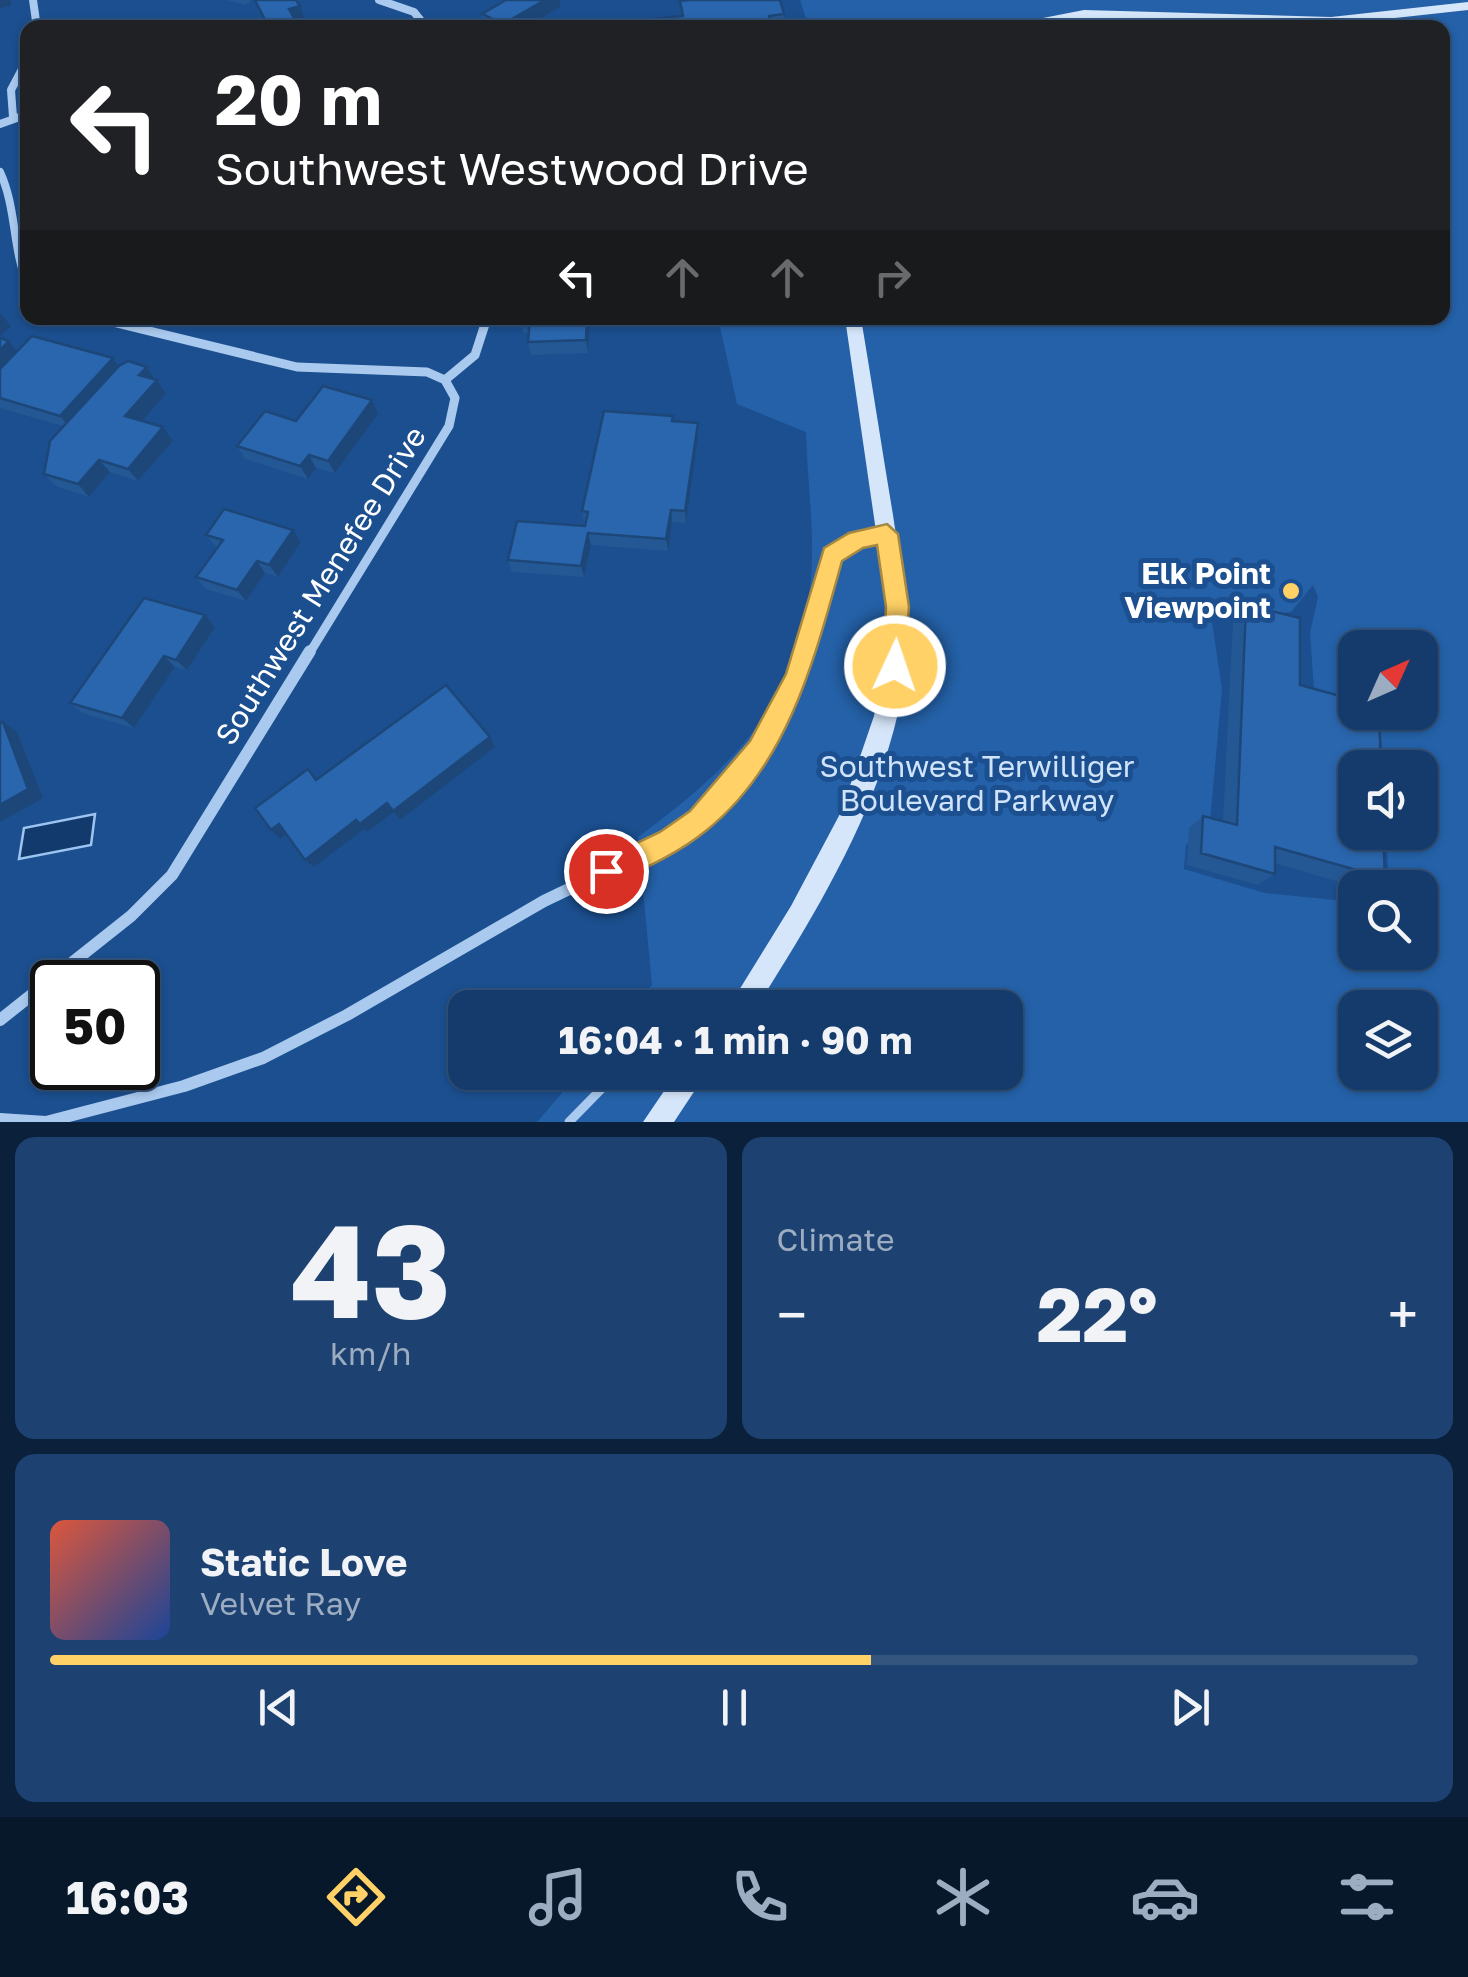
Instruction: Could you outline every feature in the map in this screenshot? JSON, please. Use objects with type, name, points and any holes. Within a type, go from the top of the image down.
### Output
[{"type":"main road","points":[[1340,20],[1468,6]]},
{"type":"main road","points":[[1047,20],[1084,14],[1296,20]]},
{"type":"main road","points":[[752,990],[814,894],[843,838],[883,731],[898,644],[887,534],[854,325]]},
{"type":"main road","points":[[657,1122],[681,1090]]},
{"type":"street","points":[[379,0],[414,12],[420,20]]},
{"type":"street","points":[[13,117],[11,90],[20,73]]},
{"type":"street","points":[[0,124],[20,116]]},
{"type":"street","points":[[0,172],[12,198],[20,267]]},
{"type":"street","points":[[125,325],[297,367],[427,372],[445,380],[475,355],[485,325]]},
{"type":"street","name":"Southwest Menefee Drive","points":[[0,1020],[28,995],[106,941],[154,898],[172,875],[449,426],[456,398],[445,380]]},
{"type":"street","points":[[0,1120],[46,1122],[184,1086],[263,1058],[347,1015],[544,902],[669,841],[700,820],[732,785],[782,711],[810,643],[832,555],[857,540],[887,534]]},
{"type":"lane","points":[[569,1122],[600,1090]]},
{"type":"green space","name":"Southwest Terwilliger Boulevard Parkway","points":[[800,0],[1468,0],[1468,1122],[537,1122],[564,1090],[1023,1090],[1023,990],[648,990],[652,985],[638,837],[732,757],[756,728],[793,661],[811,578],[806,432],[737,404],[720,325],[1450,325],[1450,20],[806,20]],"holes":[[[1313,585],[1318,597],[1310,633],[1315,704],[1338,710],[1338,630],[1438,630],[1438,730],[1381,730],[1382,750],[1438,750],[1438,850],[1387,850],[1388,870],[1438,870],[1438,970],[1338,970],[1338,900],[1265,893],[1184,869],[1186,845],[1210,822],[1222,689],[1212,622],[1220,617],[1217,604],[1291,612]]]},
{"type":"shaded area","points":[[95,814],[91,845],[19,859],[24,828]]},
{"type":"building","points":[[255,0],[296,0],[300,6],[289,9],[295,20],[265,20]]},
{"type":"building","points":[[506,0],[545,0],[510,20],[495,20],[482,14]]},
{"type":"building","points":[[780,0],[784,14],[769,16],[770,20],[651,20],[683,16],[680,1]]},
{"type":"building","points":[[529,325],[587,325],[586,340],[528,342]]},
{"type":"building","points":[[32,336],[113,358],[60,416],[0,398],[0,369]]},
{"type":"building","points":[[128,361],[147,367],[139,375],[157,380],[125,416],[163,427],[128,469],[99,460],[78,484],[44,474],[50,441]]},
{"type":"building","points":[[323,386],[372,400],[328,461],[309,455],[300,466],[237,446],[265,411],[296,421]]},
{"type":"building","points":[[604,411],[673,416],[672,421],[698,423],[685,511],[671,510],[666,539],[588,533],[581,566],[508,560],[517,521],[585,526],[588,512],[582,511]]},
{"type":"building","points":[[224,509],[293,530],[269,565],[257,561],[237,590],[196,577],[223,540],[206,535]]},
{"type":"building","points":[[144,598],[205,615],[176,660],[164,656],[122,718],[70,703]]},
{"type":"building","points":[[1246,605],[1300,618],[1300,685],[1338,695],[1338,730],[1380,730],[1380,750],[1338,750],[1338,850],[1384,850],[1385,870],[1357,870],[1275,847],[1275,874],[1201,853],[1203,816],[1237,825]]},
{"type":"building","points":[[446,685],[490,737],[393,811],[387,803],[360,824],[356,820],[305,860],[279,824],[271,830],[255,808],[308,769],[316,780]]},
{"type":"building","points":[[3,722],[28,789],[0,805],[0,723]]},
{"type":"place","name":"Elk Point Viewpoint","points":[[1291,591]]},
{"type":"route","points":[[606,871],[669,841],[700,820],[732,785],[760,750],[798,677],[832,555],[857,540],[887,534],[897,607],[895,666]]}]
